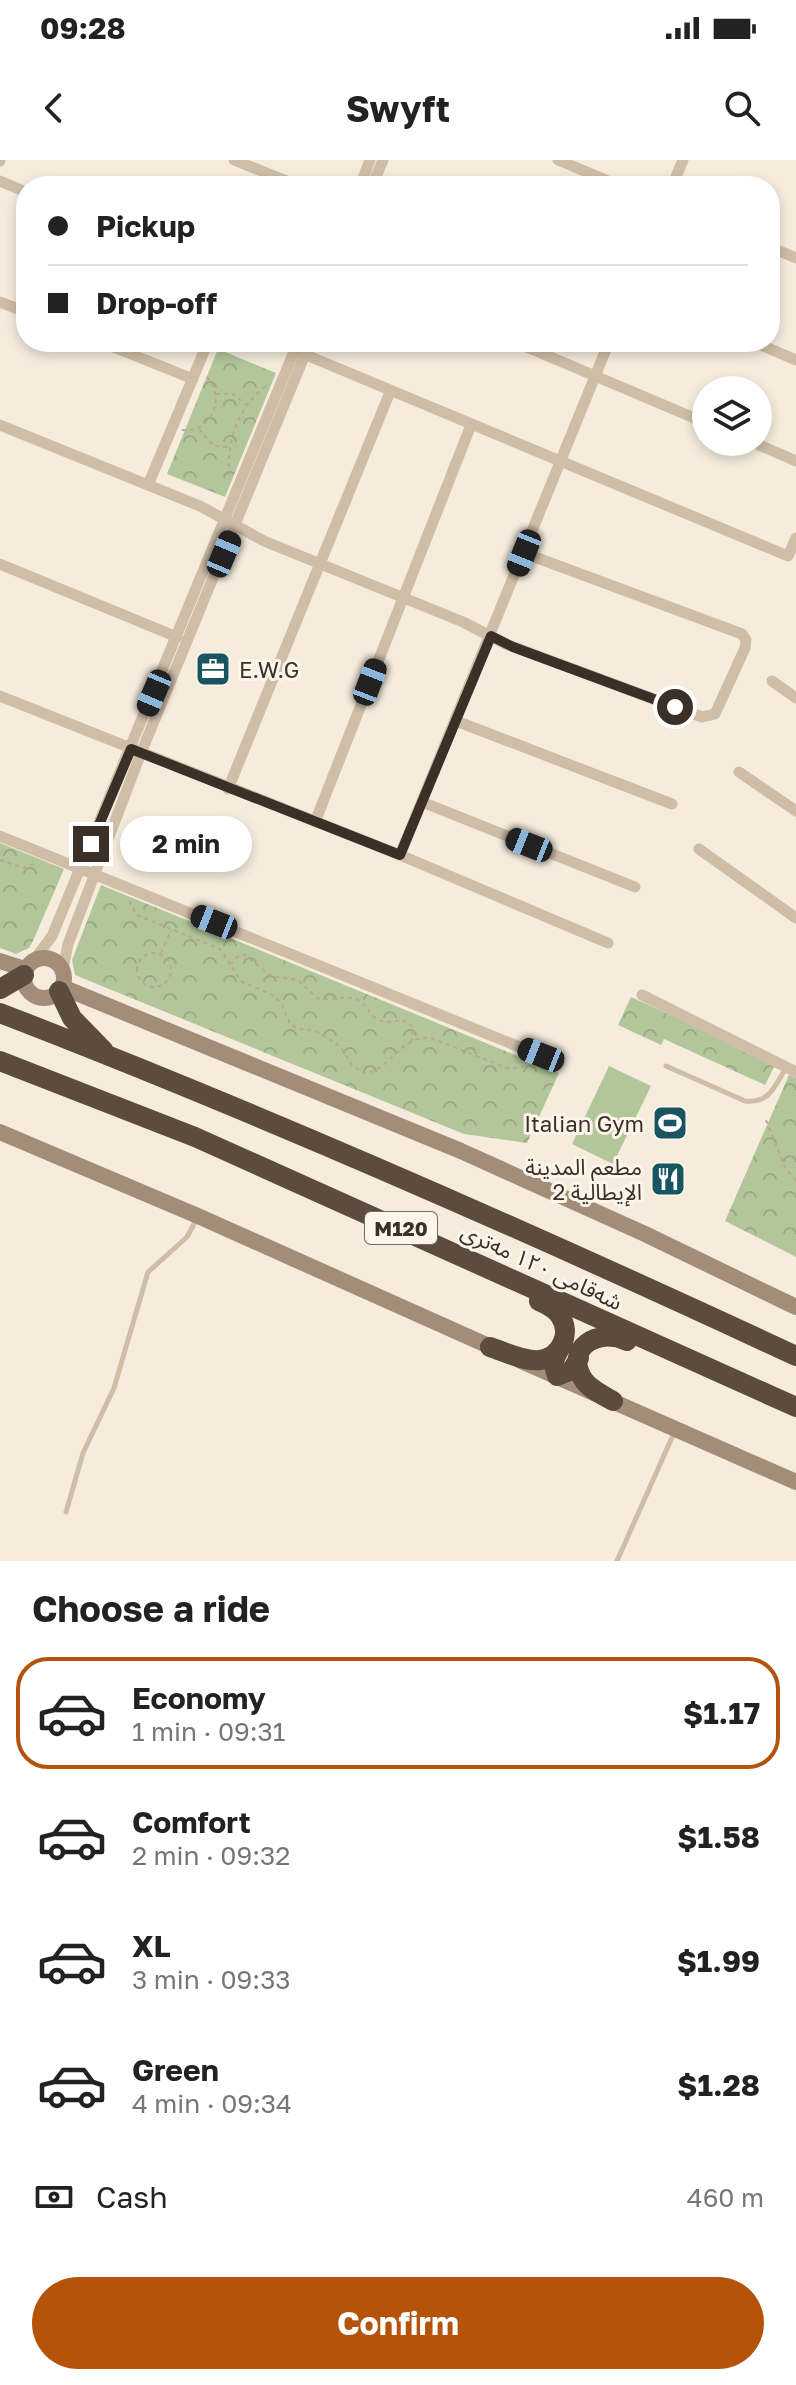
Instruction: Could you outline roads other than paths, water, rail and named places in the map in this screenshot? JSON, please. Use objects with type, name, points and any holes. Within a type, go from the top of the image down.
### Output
[{"type":"highway","points":[[0,989],[28,968]]},
{"type":"highway","points":[[60,989],[72,1018],[106,1054]]},
{"type":"highway","name":"شەقامی ١٢٠ مەتری","points":[[0,1013],[219,1099],[540,1238],[796,1356]]},
{"type":"highway","name":"شەقامی ١٢٠ مەتری","points":[[0,1061],[195,1137],[796,1407]]},
{"type":"highway","points":[[460,1255],[517,1291],[554,1309],[565,1326],[565,1336],[553,1362],[557,1376],[572,1370],[588,1342],[609,1335],[673,1363],[728,1377]]},
{"type":"highway","points":[[490,1347],[536,1361],[549,1357],[560,1348]]},
{"type":"highway","points":[[579,1358],[583,1380],[613,1401]]},
{"type":"street","points":[[234,160],[274,176]]},
{"type":"street","points":[[558,160],[596,176]]},
{"type":"street","points":[[130,352],[195,374]]},
{"type":"street","points":[[148,485],[204,352]]},
{"type":"street","points":[[298,352],[231,523],[136,751],[52,936],[28,968],[26,988],[35,996],[50,998],[60,989],[65,976],[63,969],[68,944],[95,874],[136,751],[177,637],[231,523],[238,492],[298,352]]},
{"type":"street","points":[[305,352],[390,392],[788,556],[796,538]]},
{"type":"street","points":[[539,352],[692,417]]},
{"type":"street","points":[[400,855],[605,352]]},
{"type":"street","points":[[777,352],[796,360]]},
{"type":"street","points":[[228,789],[390,392]]},
{"type":"street","points":[[0,425],[200,506],[321,565],[463,622],[513,647],[706,718],[717,710],[745,648],[746,640],[739,632],[524,553]]},
{"type":"street","points":[[315,822],[471,425]]},
{"type":"street","points":[[772,451],[796,461]]},
{"type":"street","points":[[0,564],[177,637]]},
{"type":"street","points":[[772,681],[796,698]]},
{"type":"street","points":[[0,696],[400,855],[608,943]]},
{"type":"street","points":[[456,721],[672,804]]},
{"type":"street","points":[[739,772],[796,811]]},
{"type":"street","points":[[422,802],[635,887]]},
{"type":"street","points":[[0,836],[559,1063]]},
{"type":"street","points":[[699,849],[796,918]]},
{"type":"street","points":[[0,961],[28,968],[46,957],[53,959],[63,969]]},
{"type":"street","points":[[60,989],[461,1151],[645,1234],[796,1307]]},
{"type":"street","points":[[642,995],[791,1070]]},
{"type":"street","points":[[0,1132],[198,1216],[796,1482]]},
{"type":"lane","points":[[666,1066],[745,1101],[758,1102],[765,1100],[791,1070]]},
{"type":"lane","points":[[66,1512],[83,1453],[114,1388],[148,1272],[187,1237],[198,1216]]},
{"type":"lane","points":[[617,1561],[676,1428]]},
{"type":"place","name":"E.W.G","points":[[213,669]]},
{"type":"place","name":"Italian Gym","points":[[670,1123]]},
{"type":"place","name":"مطعم المدينة الإيطالية 2","points":[[668,1179]]}]
